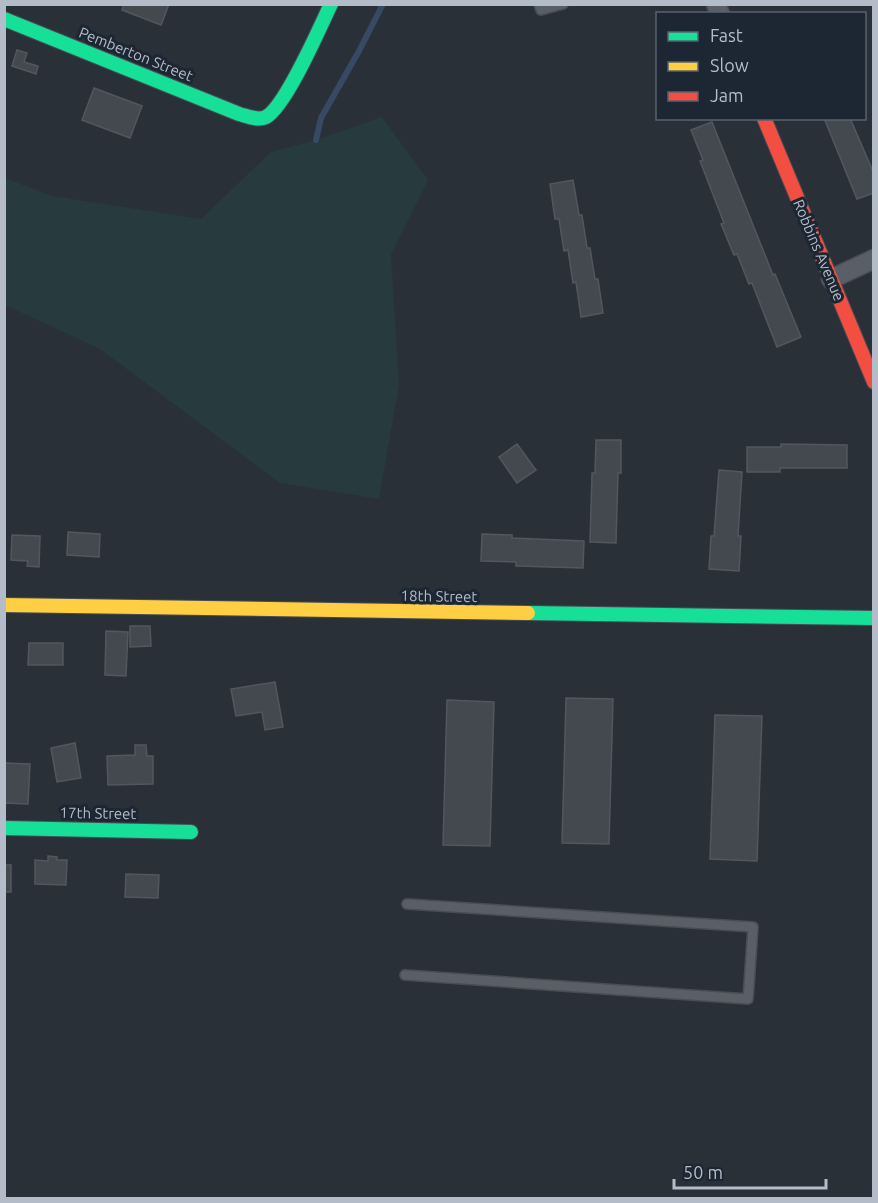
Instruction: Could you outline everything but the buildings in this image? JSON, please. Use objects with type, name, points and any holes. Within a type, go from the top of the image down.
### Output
[{"type":"street","name":"Pemberton Street","points":[[4,19],[239,114],[255,118],[266,117],[277,107],[289,88],[331,4]]},
{"type":"street","name":"Robbins Avenue","points":[[765,120],[873,382]]},
{"type":"street","points":[[831,279],[873,259]]},
{"type":"street","name":"18th Street","points":[[4,605],[873,618]]},
{"type":"street","name":"17th Street","points":[[4,828],[191,832]]},
{"type":"lane","points":[[539,4],[541,10],[563,4]]},
{"type":"lane","points":[[405,975],[748,999],[753,927],[407,904]]},
{"type":"green space","points":[[382,117],[428,180],[391,255],[399,385],[379,499],[280,483],[100,349],[5,305],[5,178],[52,196],[201,219],[271,152],[316,140]]},
{"type":"waterway","points":[[316,140],[321,118],[383,4]]},
{"type":"traffic: fast","points":[[4,19],[239,114],[260,118],[266,117],[283,98],[302,65],[331,4]]},
{"type":"traffic: fast","points":[[528,613],[874,618]]},
{"type":"traffic: fast","points":[[4,828],[191,832]]},
{"type":"traffic: slow","points":[[4,605],[528,613]]},
{"type":"traffic: jam","points":[[765,120],[874,382]]}]
